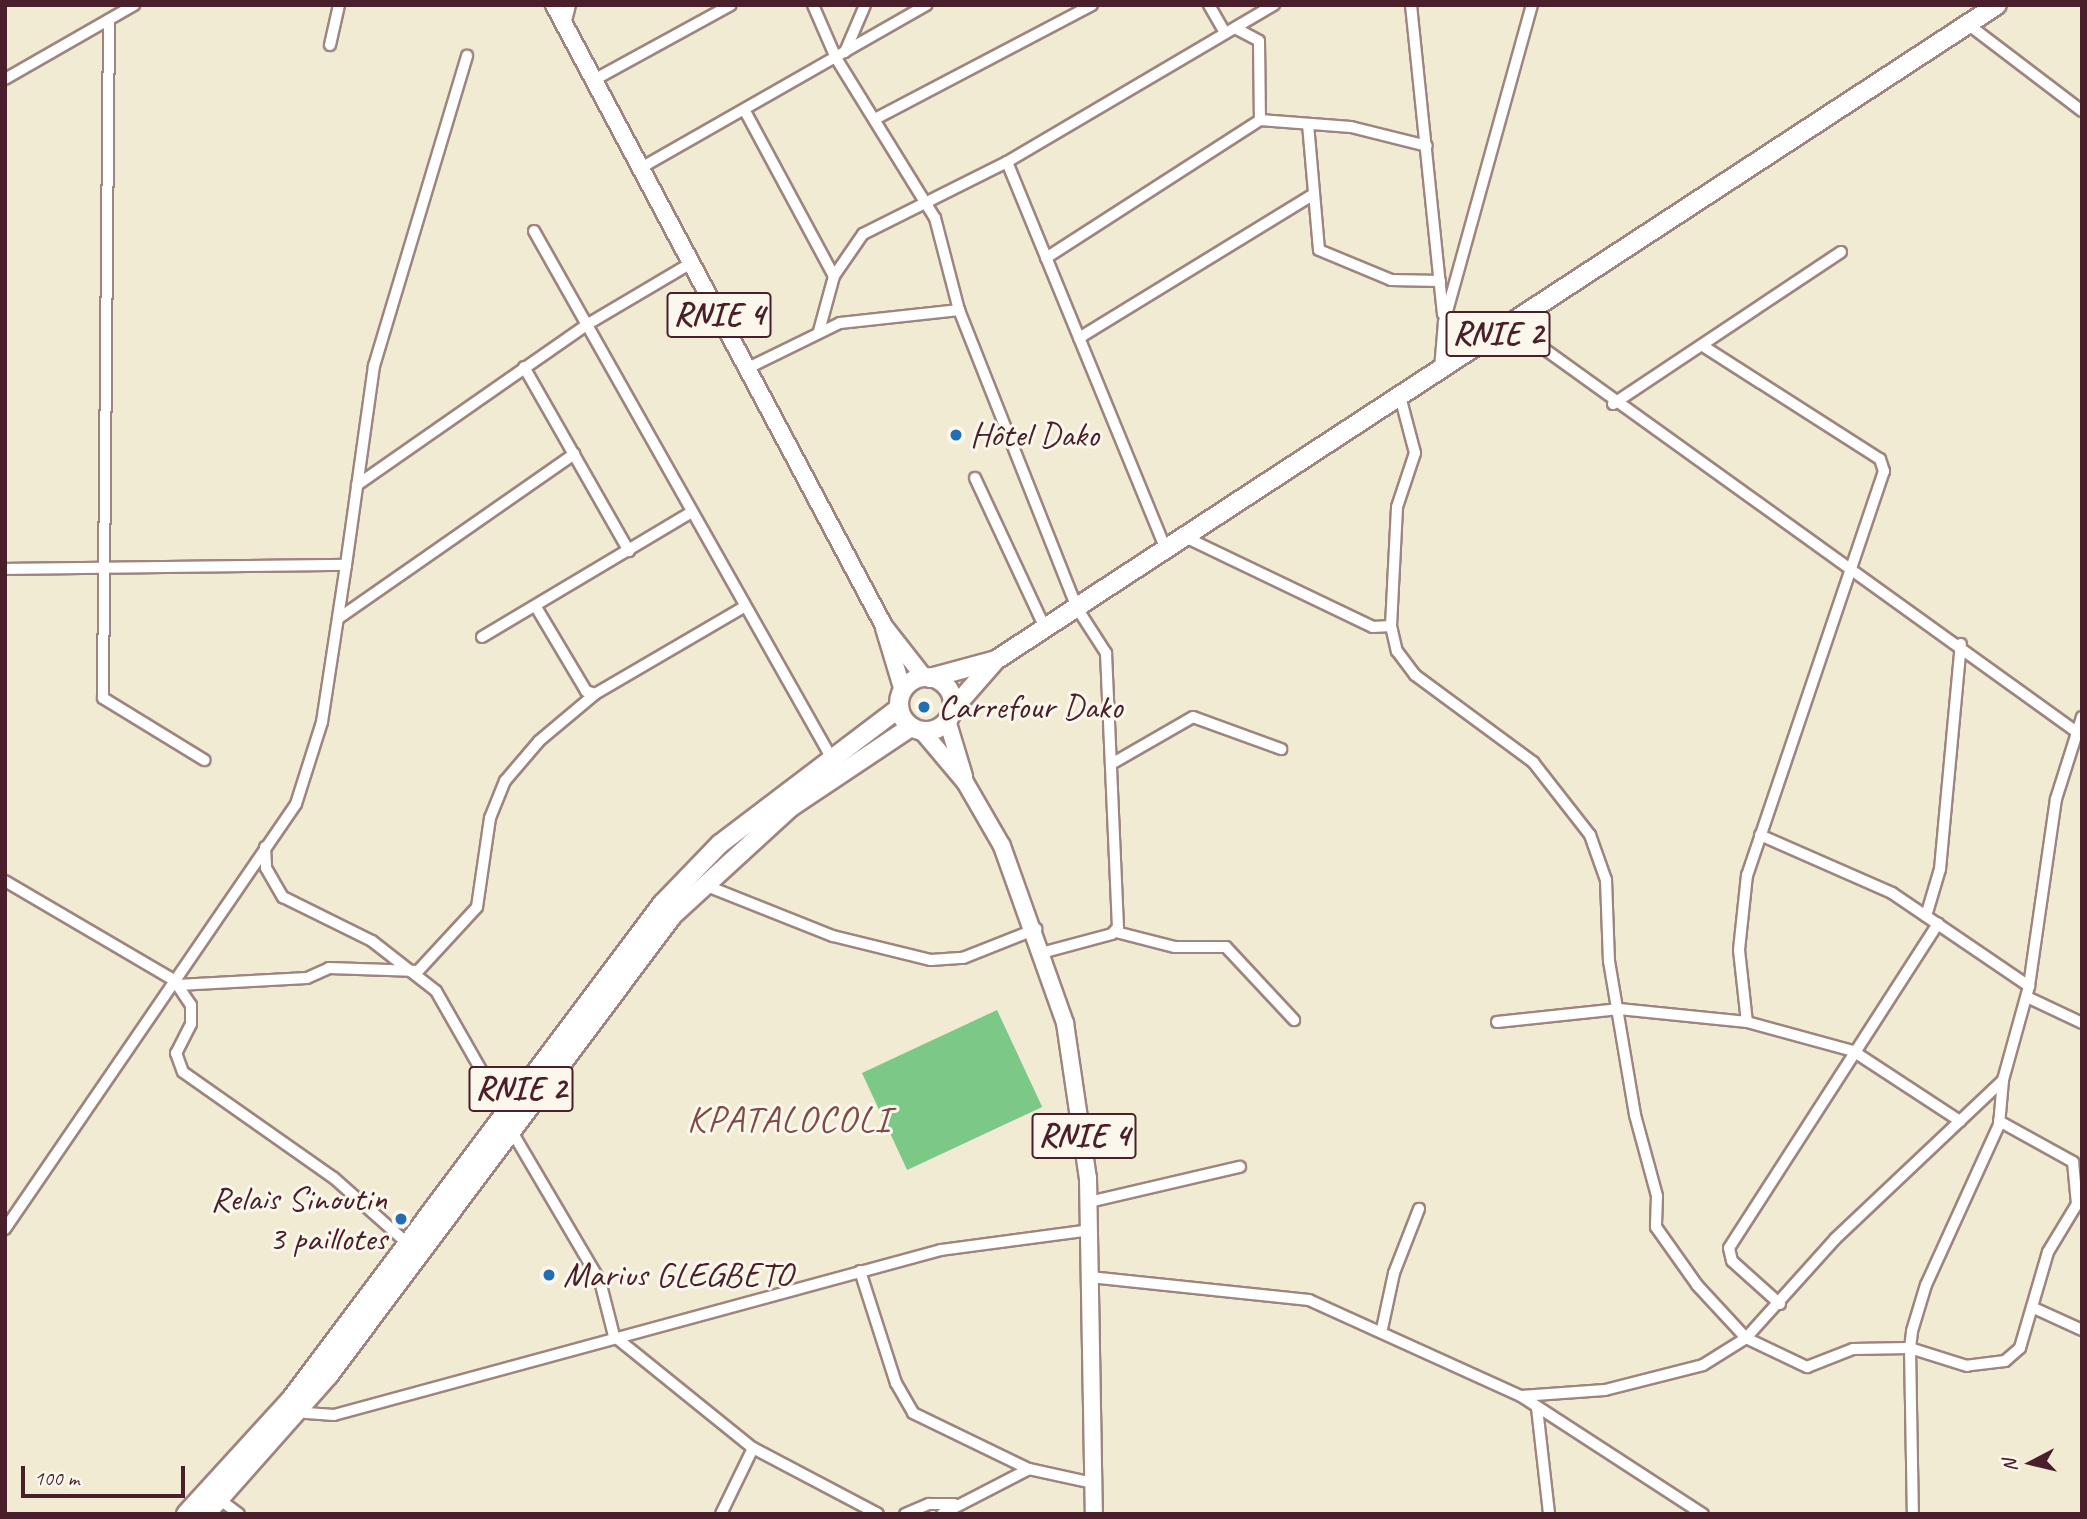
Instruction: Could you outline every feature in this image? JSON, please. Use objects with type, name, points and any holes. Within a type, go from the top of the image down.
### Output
[{"type":"highway","name":"RNIE 2","points":[[996,660],[1401,400],[1997,5]]},
{"type":"highway","points":[[996,660],[950,715],[917,729],[901,700],[927,677],[996,660]]},
{"type":"highway","points":[[927,677],[948,689],[950,715]]},
{"type":"highway","name":"RNIE 2","points":[[206,1514],[291,1411],[683,880],[901,700]]},
{"type":"highway","name":"RNIE 2","points":[[186,1514],[291,1411],[407,1243],[701,884],[791,807],[917,729]]},
{"type":"main road","name":"RNIE 4","points":[[554,5],[884,626],[927,677]]},
{"type":"main road","name":"RNIE 4","points":[[884,626],[901,700]]},
{"type":"main road","name":"RNIE 4","points":[[950,715],[965,782]]},
{"type":"main road","name":"RNIE 4","points":[[917,729],[965,782],[1002,846],[1045,953],[1075,1067],[1089,1202],[1094,1514]]},
{"type":"street","points":[[5,79],[135,5]]},
{"type":"street","points":[[330,45],[339,5]]},
{"type":"street","points":[[565,26],[570,5]]},
{"type":"street","points":[[592,80],[732,5]]},
{"type":"street","points":[[813,5],[942,237],[959,310],[1077,608],[1106,653],[1113,764],[1116,932]]},
{"type":"street","points":[[840,55],[865,5]]},
{"type":"street","points":[[639,169],[926,5]]},
{"type":"street","points":[[875,119],[1092,5]]},
{"type":"street","points":[[1209,5],[1230,30],[1259,41],[1261,120]]},
{"type":"street","points":[[819,331],[834,276],[863,234],[1007,162],[1273,5]]},
{"type":"street","points":[[1411,5],[1444,322],[1440,373]]},
{"type":"street","points":[[1444,322],[1532,5]]},
{"type":"street","points":[[109,20],[103,698],[204,760]]},
{"type":"street","points":[[1969,25],[2082,111]]},
{"type":"street","points":[[5,1229],[176,983],[296,804],[307,769],[338,618],[374,366],[467,56]]},
{"type":"street","points":[[744,111],[834,276]]},
{"type":"street","points":[[1046,258],[1261,120],[1389,133],[1427,146]]},
{"type":"street","points":[[1308,124],[1311,196],[1319,250],[1391,279],[1440,281]]},
{"type":"street","points":[[1007,162],[1166,550]]},
{"type":"street","points":[[1079,338],[1311,196]]},
{"type":"street","points":[[534,231],[588,324],[690,513],[831,757]]},
{"type":"street","points":[[1613,404],[1841,252]]},
{"type":"street","points":[[357,485],[588,324],[691,263]]},
{"type":"street","points":[[748,368],[819,331],[854,320],[959,310]]},
{"type":"street","points":[[1511,325],[1613,404],[1848,573],[1961,644],[2079,733]]},
{"type":"street","points":[[1703,346],[1880,459],[1883,478],[1848,573],[1760,835],[1740,917],[1747,1022]]},
{"type":"street","points":[[524,367],[629,551]]},
{"type":"street","points":[[1401,400],[1415,453],[1397,507],[1391,626],[1397,651],[1415,675],[1533,762],[1590,835],[1606,880],[1619,1009],[1635,1115],[1657,1196],[1656,1227],[1746,1338],[1816,1368],[1853,1349],[1910,1348],[1967,1366],[2005,1361],[2020,1348],[2036,1309],[2048,1252],[2077,1203],[2075,1165],[1999,1121]]},
{"type":"street","points":[[338,618],[574,454]]},
{"type":"street","points":[[975,478],[1045,628]]},
{"type":"street","points":[[482,637],[690,513]]},
{"type":"street","points":[[1185,537],[1373,627],[1391,626]]},
{"type":"street","points":[[5,569],[346,565]]},
{"type":"street","points":[[536,607],[586,691],[594,694]]},
{"type":"street","points":[[176,983],[307,978],[329,968],[418,971],[477,907],[490,818],[505,781],[539,741],[594,694],[744,607]]},
{"type":"street","points":[[1926,916],[1940,869],[1961,644]]},
{"type":"street","points":[[1113,764],[1193,717],[1281,749]]},
{"type":"street","points":[[1913,1514],[1910,1348],[1926,1285],[1999,1121],[2003,1080],[2028,992],[2050,835],[2082,717]]},
{"type":"street","points":[[1760,835],[1859,876],[1926,916],[2028,992],[2082,1023]]},
{"type":"street","points":[[265,847],[267,868],[283,897],[418,971],[451,1014],[507,1120],[600,1281],[614,1336],[753,1448],[877,1514]]},
{"type":"street","points":[[5,881],[176,983],[191,1005],[191,1024],[176,1053],[183,1072],[334,1178],[407,1243]]},
{"type":"street","points":[[701,884],[833,936],[923,959],[963,958],[1037,929]]},
{"type":"street","points":[[1780,1304],[1732,1261],[1728,1248],[1853,1051],[1938,925]]},
{"type":"street","points":[[1045,953],[1116,932],[1175,947],[1226,947],[1294,1020]]},
{"type":"street","points":[[1497,1022],[1619,1009],[1747,1022],[1853,1051],[1960,1121]]},
{"type":"street","points":[[1521,1396],[1605,1390],[1684,1372],[1746,1338],[1780,1304],[1835,1239],[2003,1080]]},
{"type":"street","points":[[1089,1202],[1240,1167]]},
{"type":"street","points":[[1382,1329],[1394,1273],[1419,1209]]},
{"type":"street","points":[[291,1411],[334,1415],[614,1336],[941,1250],[1090,1230]]},
{"type":"street","points":[[860,1271],[895,1383],[913,1413],[1029,1469],[1093,1483]]},
{"type":"street","points":[[1090,1277],[1309,1300],[1382,1329],[1521,1396],[1703,1514]]},
{"type":"street","points":[[2036,1309],[2082,1330]]},
{"type":"street","points":[[1537,1408],[1549,1514]]},
{"type":"street","points":[[721,1514],[753,1448]]},
{"type":"street","points":[[943,1514],[955,1504],[1029,1469]]},
{"type":"street","points":[[219,1499],[239,1514]]},
{"type":"street","points":[[905,1514],[929,1504],[955,1504]]},
{"type":"green space","points":[[997,1010],[1042,1107],[907,1170],[862,1073]]},
{"type":"place","name":"Hôtel Dako","points":[[956,435]]},
{"type":"place","name":"Carrefour Dako","points":[[924,707]]},
{"type":"place","name":"Relais Sinoutin 3 paillotes","points":[[401,1219]]},
{"type":"place","name":"Marius GLEGBETO","points":[[549,1275]]},
{"type":"district","name":"KPATALOCOLI","points":[[789,1119]]}]
